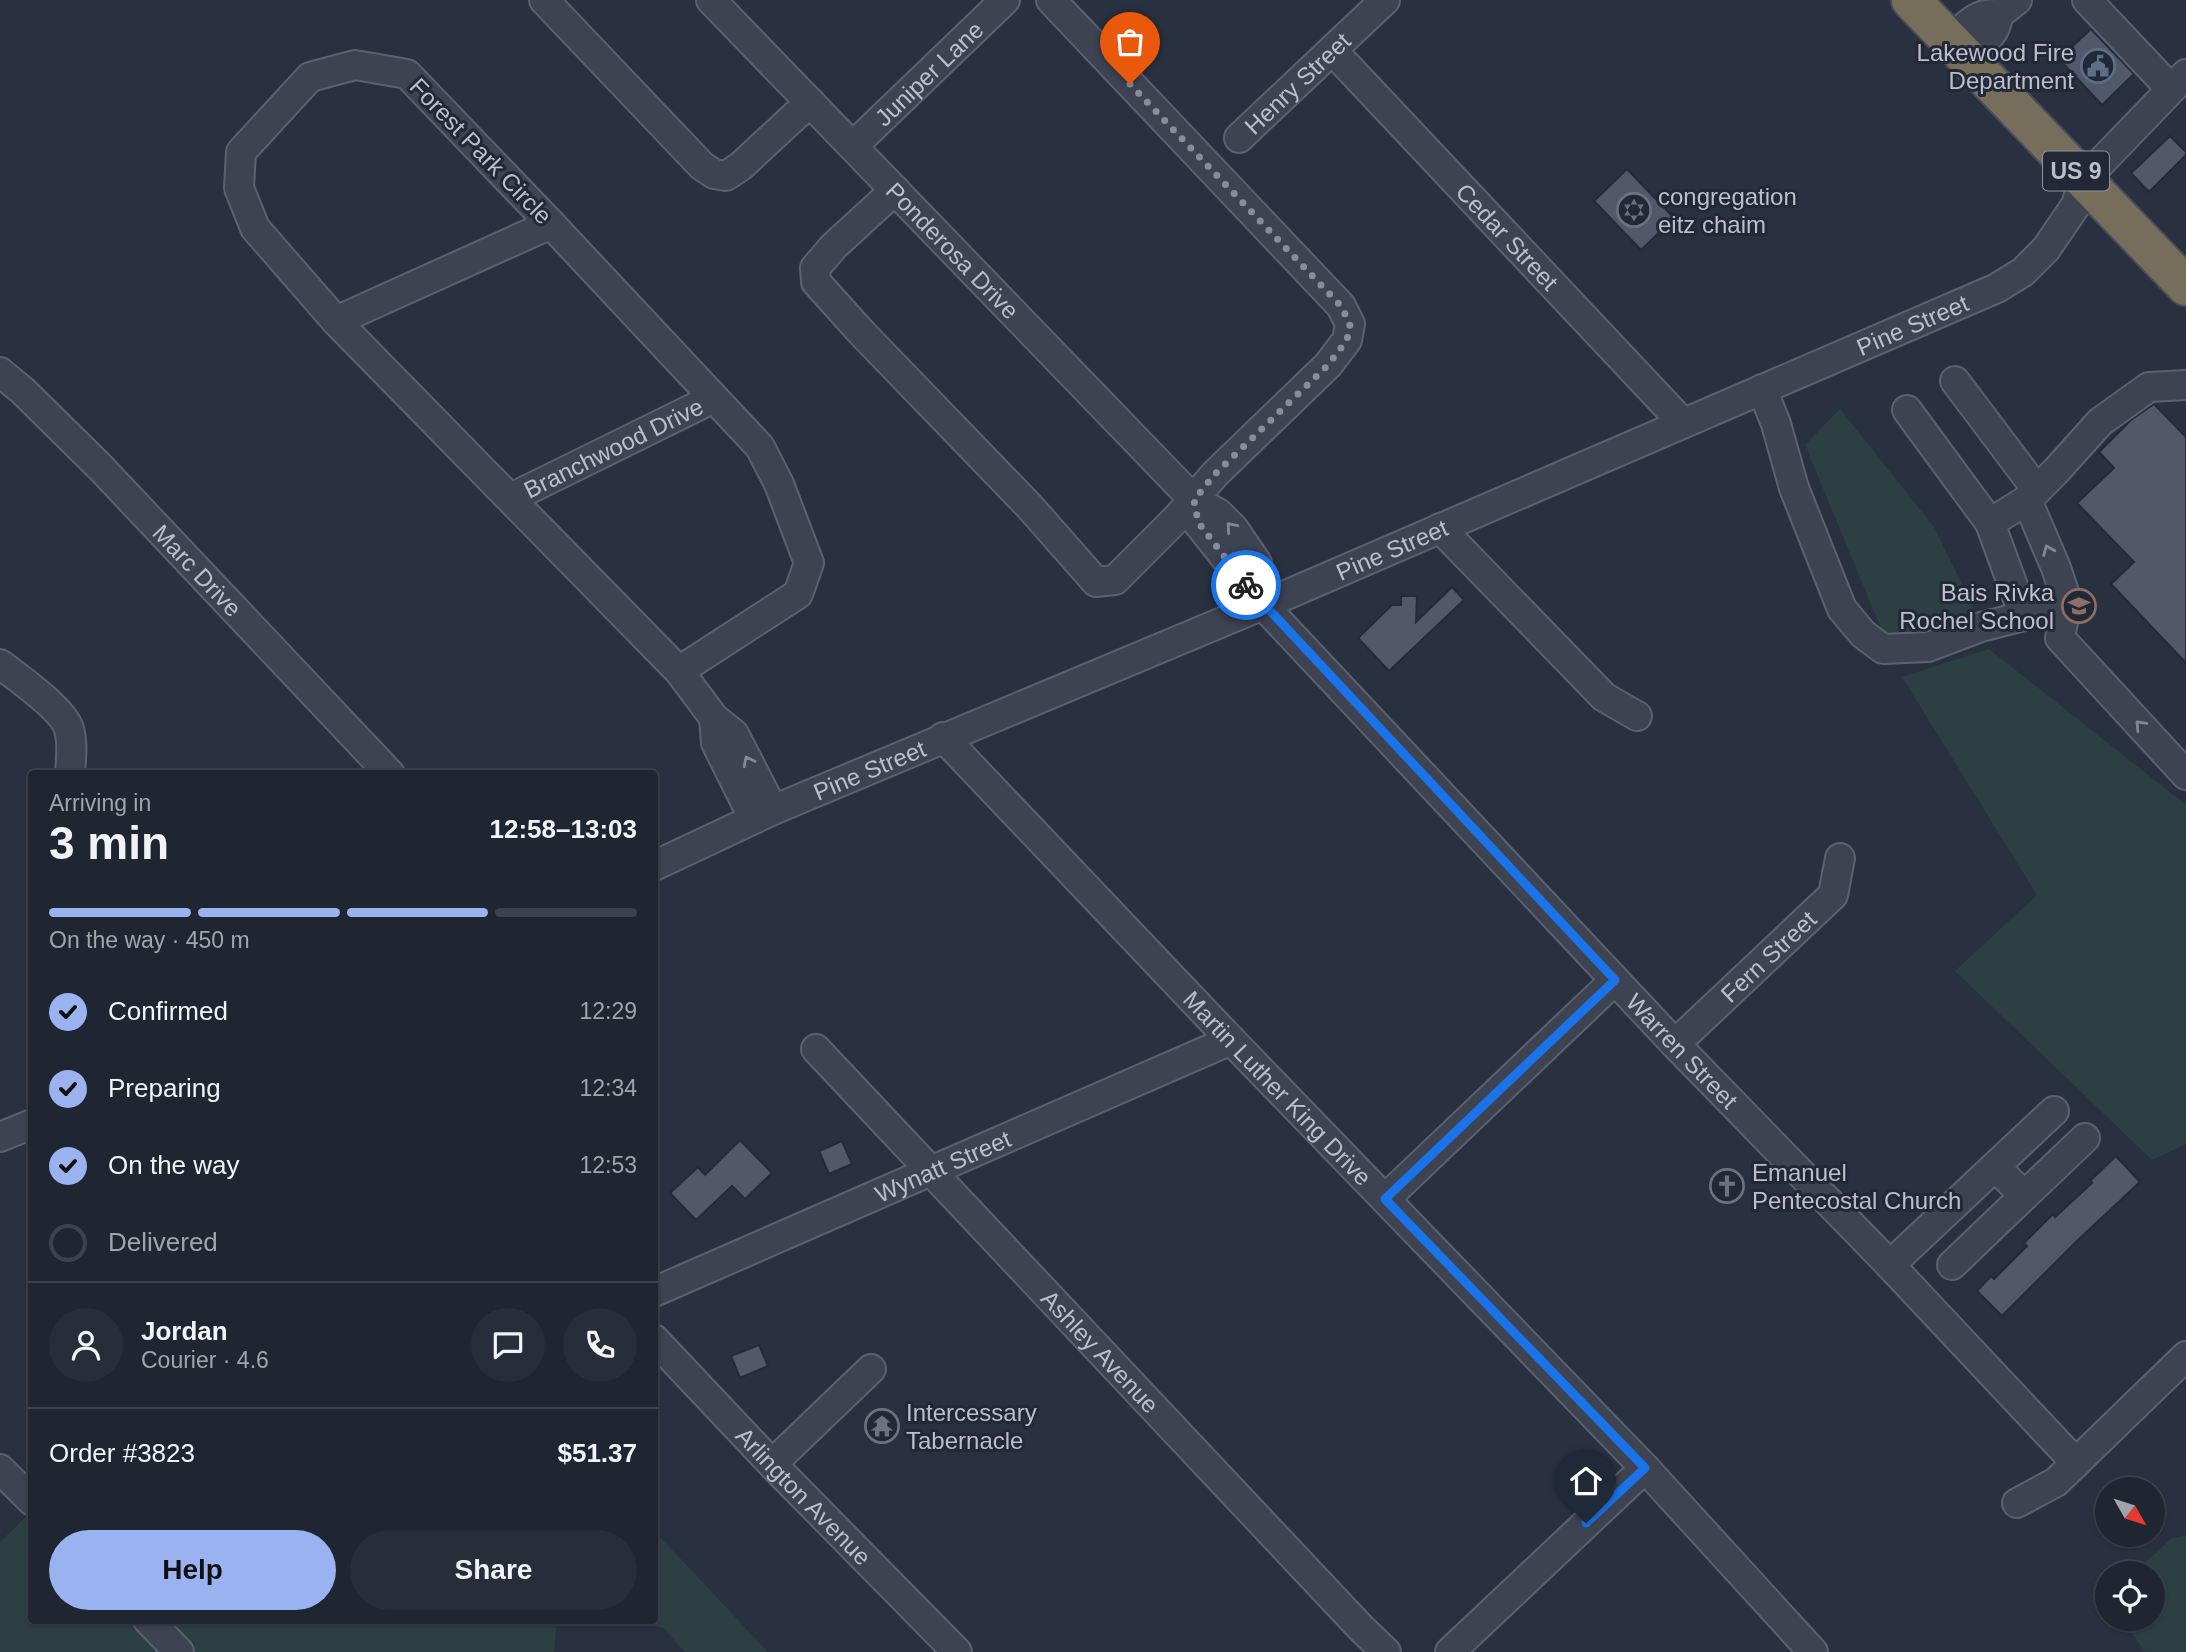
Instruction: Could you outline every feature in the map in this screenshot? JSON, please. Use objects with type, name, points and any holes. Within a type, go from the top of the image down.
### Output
[{"type":"highway","name":"US 9","points":[[1911,0],[2186,286]]},
{"type":"street","points":[[544,0],[702,166],[714,174],[726,176],[741,166],[810,102]]},
{"type":"street","name":"Ponderosa Drive","points":[[711,0],[1194,500],[1198,522],[1263,605]]},
{"type":"street","name":"Juniper Lane","points":[[853,146],[1005,0]]},
{"type":"street","points":[[895,190],[821,260],[815,268],[816,282],[1030,507],[1096,582],[1115,580],[1194,500],[1215,474],[1328,365],[1347,340],[1350,324],[1341,306],[1051,0]]},
{"type":"street","name":"Henry Street","points":[[1239,138],[1385,0]]},
{"type":"street","points":[[2084,180],[2178,81],[2087,0]]},
{"type":"street","points":[[1957,49],[1979,16],[2008,7]]},
{"type":"street","name":"Cedar Street","points":[[1332,50],[1683,423]]},
{"type":"street","name":"Forest Park Circle","points":[[679,671],[798,594],[809,563],[779,484],[760,447],[407,74],[355,65],[310,77],[241,152],[239,188],[255,228],[337,321],[679,671],[714,718],[734,734],[764,814]]},
{"type":"street","name":"Pine Street","points":[[658,864],[764,814],[1263,605],[1997,288],[2024,272],[2046,249],[2076,205],[2084,180]]},
{"type":"street","points":[[337,321],[551,224]]},
{"type":"street","name":"Marc Drive","points":[[0,372],[101,468],[386,770]]},
{"type":"street","points":[[1955,382],[2032,495],[2067,601],[2060,638],[2186,775]]},
{"type":"street","points":[[1990,523],[2032,495],[2109,415],[2149,387],[2186,385]]},
{"type":"street","points":[[1762,389],[1776,424],[1794,488],[1842,610],[1863,634],[1883,649],[1928,647],[1980,627],[2067,601]]},
{"type":"street","name":"Branchwood Drive","points":[[510,498],[714,398]]},
{"type":"street","points":[[1907,410],[1990,523],[2024,616]]},
{"type":"street","points":[[1440,528],[1604,697],[1637,716]]},
{"type":"street","name":"Warren Street","points":[[1263,605],[1675,1044],[1890,1265],[2077,1463]]},
{"type":"street","points":[[0,664],[42,696],[69,726],[72,749],[70,770]]},
{"type":"street","name":"Martin Luther King Drive","points":[[943,737],[1231,1040],[1645,1468],[1813,1652]]},
{"type":"street","name":"Fern Street","points":[[1675,1044],[1832,895],[1840,858]]},
{"type":"street","points":[[1385,1199],[1615,980]]},
{"type":"street","name":"Wynatt Street","points":[[658,1290],[1231,1040]]},
{"type":"street","name":"Ashley Avenue","points":[[816,1049],[1386,1652]]},
{"type":"street","points":[[1890,1265],[2054,1111]]},
{"type":"street","points":[[0,1138],[28,1126]]},
{"type":"street","points":[[1952,1265],[2085,1138]]},
{"type":"street","points":[[1996,1167],[2024,1196]]},
{"type":"street","name":"Arlington Avenue","points":[[658,1343],[772,1464],[957,1652]]},
{"type":"street","points":[[2017,1503],[2056,1482],[2186,1356]]},
{"type":"street","points":[[772,1464],[871,1369]]},
{"type":"street","points":[[1450,1652],[1645,1468]]},
{"type":"street","points":[[0,1469],[28,1497]]},
{"type":"street","points":[[153,1624],[179,1652]]},
{"type":"green space","points":[[1840,409],[1934,527],[1979,619],[1885,638],[1805,445]]},
{"type":"green space","points":[[1989,649],[2186,805],[2186,1144],[2152,1160],[1955,971],[2037,895],[1902,677]]},
{"type":"green space","points":[[28,1515],[28,1624],[557,1624],[554,1652],[0,1652],[0,1542]]},
{"type":"green space","points":[[2186,1535],[2186,1652],[2145,1652],[2130,1631],[2165,1631],[2165,1561],[2147,1561],[2171,1539]]},
{"type":"green space","points":[[658,1538],[661,1538],[768,1652],[685,1652],[663,1628],[647,1624],[658,1624]]},
{"type":"building","name":"Lakewood Fire Department","points":[[2091,29],[2134,74],[2102,105],[2059,59]]},
{"type":"building","points":[[2170,136],[2186,155],[2149,192],[2131,173]]},
{"type":"building","name":"congregation eitz chaim","points":[[1627,169],[1674,218],[1641,250],[1594,201]]},
{"type":"building","points":[[2154,404],[2186,437],[2186,663],[2111,584],[2134,562],[2077,503],[2114,468],[2099,452],[2131,420]]},
{"type":"building","points":[[1452,587],[1464,600],[1389,671],[1358,638],[1392,605],[1401,605],[1401,596],[1417,596],[1416,622]]},
{"type":"building","points":[[740,1140],[772,1173],[745,1199],[732,1186],[696,1220],[670,1193],[698,1167],[705,1175]]},
{"type":"building","points":[[842,1141],[852,1164],[829,1174],[819,1151]]},
{"type":"building","points":[[2116,1156],[2140,1182],[2002,1316],[1977,1291],[1991,1276],[1994,1279],[2027,1246],[2024,1243],[2053,1214],[2055,1217],[2092,1183],[2090,1181]]},
{"type":"building","points":[[759,1345],[768,1366],[740,1378],[731,1356]]},
{"type":"way so far","points":[[1130,84],[1341,306],[1350,324],[1347,340],[1328,365],[1215,474],[1194,500],[1198,522],[1246,585]]},
{"type":"place","name":"Lakewood Fire Department","points":[[2098,66]]},
{"type":"place","name":"congregation eitz chaim","points":[[1634,210]]},
{"type":"place","name":"Bais Rivka Rochel School","points":[[2079,606]]},
{"type":"place","name":"Emanuel Pentecostal Church","points":[[1727,1186]]},
{"type":"place","name":"Intercessary Tabernacle","points":[[882,1426]]},
{"type":"route","points":[[1246,585],[1615,980],[1385,1199],[1645,1468],[1586,1523]]}]
